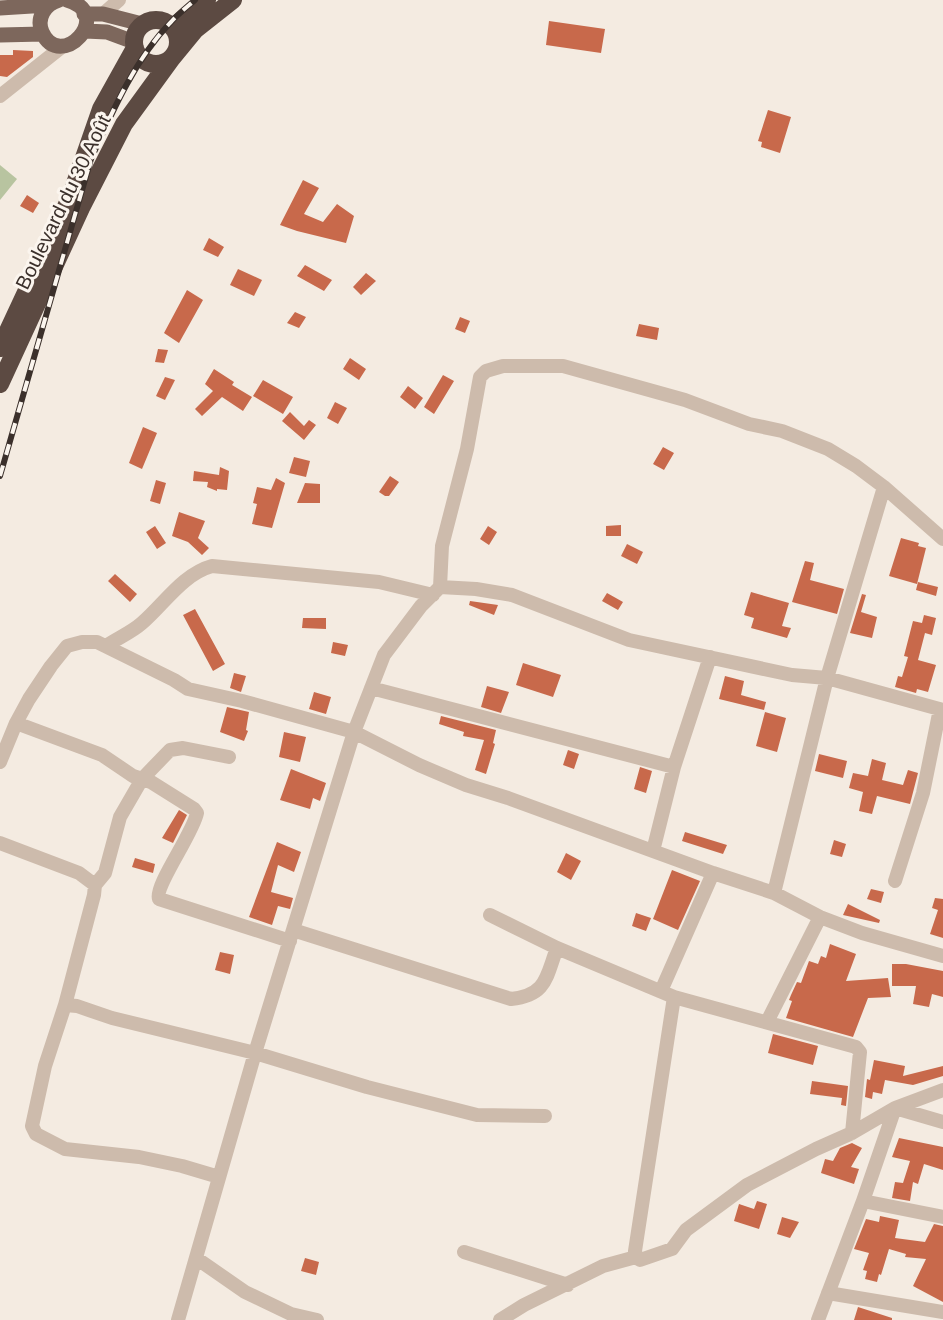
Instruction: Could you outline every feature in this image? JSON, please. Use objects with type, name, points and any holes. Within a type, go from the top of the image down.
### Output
[{"type":"highway","points":[[173,27],[207,0]]},
{"type":"highway","name":"Boulevard du 30 Août","points":[[0,384],[103,163],[124,124],[195,30],[233,0]]},
{"type":"highway","points":[[156,19],[163,20],[173,27],[179,42],[172,58],[166,62],[154,64],[142,59],[135,45],[135,35],[142,24],[156,19]]},
{"type":"highway","name":"Boulevard du 30 Août","points":[[0,348],[70,198],[101,109],[135,45]]},
{"type":"main road","points":[[45,37],[40,25],[41,17],[57,1]]},
{"type":"main road","points":[[0,8],[57,1],[78,5],[86,21],[85,31],[81,37],[73,44],[63,46],[45,37],[0,35]]},
{"type":"main road","points":[[84,14],[103,14],[142,24]]},
{"type":"main road","points":[[85,31],[107,32],[135,45]]},
{"type":"street","points":[[103,14],[119,0]]},
{"type":"street","points":[[45,37],[45,61]]},
{"type":"street","points":[[0,96],[63,46]]},
{"type":"street","points":[[178,1320],[255,1053],[354,732],[384,655],[421,606],[437,591],[442,546],[467,449],[480,377],[486,371],[503,366],[563,366],[685,400],[749,424],[782,431],[828,449],[856,466],[884,487],[943,539]]},
{"type":"street","points":[[774,893],[827,678],[884,487]]},
{"type":"street","points":[[106,646],[142,624],[157,607],[200,570],[212,566],[380,582],[425,591],[476,589],[512,595],[629,640],[792,675],[827,678],[942,709],[923,794],[895,882]]},
{"type":"street","points":[[0,762],[29,699],[67,646],[97,642],[188,689],[242,701],[354,732],[419,765],[466,785],[774,893],[820,917],[861,933],[943,956]]},
{"type":"street","points":[[653,851],[674,767],[710,657]]},
{"type":"street","points":[[371,688],[674,767]]},
{"type":"street","points":[[16,723],[102,755],[134,776],[151,782],[194,809],[197,813],[183,846],[160,887],[157,895],[159,899],[512,999],[527,998],[542,987],[557,948]]},
{"type":"street","points":[[219,1177],[139,1157],[65,1149],[36,1134],[32,1126],[45,1066],[66,1005],[95,885],[105,873],[120,817],[142,779],[170,750],[183,748],[229,757]]},
{"type":"street","points":[[0,843],[80,873],[95,885]]},
{"type":"street","points":[[636,1257],[668,994],[713,873]]},
{"type":"street","points":[[490,915],[557,948],[668,994],[856,1047],[861,1052],[852,1133]]},
{"type":"street","points":[[766,1022],[820,917]]},
{"type":"street","points":[[66,1005],[255,1053],[367,1087],[477,1115],[545,1116]]},
{"type":"street","points":[[500,1320],[524,1305],[603,1266],[636,1257],[640,1260],[672,1249],[686,1230],[739,1190],[816,1149],[852,1133],[895,1108],[943,1090]]},
{"type":"street","points":[[895,1108],[943,1122]]},
{"type":"street","points":[[818,1320],[895,1108]]},
{"type":"street","points":[[863,1201],[943,1217]]},
{"type":"street","points":[[464,1252],[568,1285]]},
{"type":"street","points":[[196,1258],[245,1292],[291,1314],[317,1320]]},
{"type":"street","points":[[828,1293],[943,1312]]},
{"type":"green space","points":[[0,165],[17,179],[0,200]]},
{"type":"building","points":[[549,21],[605,29],[601,53],[546,45]]},
{"type":"building","points":[[13,50],[33,51],[33,57],[7,77],[0,76],[0,55],[13,55]]},
{"type":"building","points":[[768,110],[791,117],[780,153],[761,147],[762,142],[758,141]]},
{"type":"building","points":[[303,180],[319,188],[304,214],[323,222],[337,204],[354,216],[346,243],[280,225]]},
{"type":"building","points":[[27,195],[39,203],[33,213],[20,206]]},
{"type":"building","points":[[209,238],[224,247],[218,257],[203,250]]},
{"type":"building","points":[[305,265],[332,280],[324,291],[297,276]]},
{"type":"building","points":[[238,269],[262,280],[254,296],[230,285]]},
{"type":"building","points":[[366,273],[376,281],[361,295],[353,287]]},
{"type":"building","points":[[187,290],[203,300],[179,343],[164,333]]},
{"type":"building","points":[[295,312],[306,317],[299,328],[287,323]]},
{"type":"building","points":[[460,317],[470,321],[465,333],[455,329]]},
{"type":"building","points":[[639,324],[659,328],[657,340],[636,336]]},
{"type":"building","points":[[158,349],[168,350],[164,363],[155,362]]},
{"type":"building","points":[[350,358],[366,369],[359,380],[343,369]]},
{"type":"building","points":[[214,369],[234,382],[232,385],[252,397],[243,411],[222,397],[202,416],[195,409],[213,391],[205,384]]},
{"type":"building","points":[[443,375],[454,381],[434,414],[424,407]]},
{"type":"building","points":[[165,377],[175,380],[165,400],[156,396]]},
{"type":"building","points":[[263,380],[293,397],[283,414],[253,396]]},
{"type":"building","points":[[408,386],[423,398],[415,409],[400,397]]},
{"type":"building","points":[[335,402],[347,408],[338,424],[327,418]]},
{"type":"building","points":[[290,412],[304,426],[309,420],[316,425],[304,440],[282,421]]},
{"type":"building","points":[[143,427],[157,433],[142,469],[129,463]]},
{"type":"building","points":[[663,447],[674,453],[664,470],[653,464]]},
{"type":"building","points":[[294,457],[310,461],[306,477],[289,473]]},
{"type":"building","points":[[220,467],[229,471],[227,490],[217,489],[217,491],[207,487],[208,482],[193,481],[194,471],[219,475]]},
{"type":"building","points":[[390,476],[399,482],[389,496],[385,496],[379,492]]},
{"type":"building","points":[[276,478],[285,483],[272,528],[252,524],[257,504],[253,503],[257,487],[271,490]]},
{"type":"building","points":[[156,480],[166,483],[160,504],[150,501]]},
{"type":"building","points":[[305,483],[320,484],[320,503],[297,503]]},
{"type":"building","points":[[179,512],[205,521],[198,538],[209,548],[202,555],[188,542],[172,536]]},
{"type":"building","points":[[621,525],[621,536],[606,536],[606,526]]},
{"type":"building","points":[[155,526],[166,543],[157,549],[146,532]]},
{"type":"building","points":[[488,526],[497,532],[489,545],[480,539]]},
{"type":"building","points":[[901,538],[919,543],[918,546],[926,548],[917,584],[889,576]]},
{"type":"building","points":[[627,544],[643,552],[637,564],[621,556]]},
{"type":"building","points":[[805,561],[814,563],[810,580],[844,589],[837,614],[792,602]]},
{"type":"building","points":[[115,574],[137,594],[130,602],[108,581]]},
{"type":"building","points":[[918,582],[938,587],[936,596],[916,590]]},
{"type":"building","points":[[751,592],[789,603],[782,626],[791,628],[787,638],[751,628],[754,618],[744,615]]},
{"type":"building","points":[[607,593],[623,602],[618,610],[602,601]]},
{"type":"building","points":[[862,594],[866,595],[861,612],[877,617],[872,638],[850,633]]},
{"type":"building","points":[[470,601],[498,605],[494,615],[469,605]]},
{"type":"building","points":[[195,609],[225,664],[213,671],[183,615]]},
{"type":"building","points":[[924,615],[936,618],[932,635],[925,633],[918,660],[936,665],[928,692],[917,689],[916,693],[895,687],[898,676],[902,677],[908,657],[904,656],[913,621],[922,623]]},
{"type":"building","points":[[303,618],[326,618],[326,629],[302,628]]},
{"type":"building","points":[[333,642],[348,645],[345,656],[331,653]]},
{"type":"building","points":[[523,663],[561,675],[553,697],[516,685]]},
{"type":"building","points":[[234,673],[246,676],[241,692],[230,688]]},
{"type":"building","points":[[725,676],[744,681],[741,695],[766,702],[764,710],[719,699]]},
{"type":"building","points":[[487,686],[509,692],[501,713],[481,707]]},
{"type":"building","points":[[314,692],[331,697],[326,714],[309,709]]},
{"type":"building","points":[[227,707],[249,712],[246,730],[248,731],[244,741],[220,732]]},
{"type":"building","points":[[765,712],[786,718],[777,752],[756,746]]},
{"type":"building","points":[[441,716],[496,730],[493,743],[495,744],[486,774],[475,770],[484,740],[463,736],[464,732],[439,724]]},
{"type":"building","points":[[284,732],[306,737],[300,762],[279,757]]},
{"type":"building","points":[[568,750],[579,754],[574,769],[563,765]]},
{"type":"building","points":[[819,754],[847,761],[843,778],[815,771]]},
{"type":"building","points":[[872,759],[886,763],[882,780],[903,785],[908,770],[918,773],[910,804],[877,796],[872,814],[859,811],[863,792],[849,788],[853,773],[868,776]]},
{"type":"building","points":[[640,767],[652,771],[646,793],[634,789]]},
{"type":"building","points":[[291,769],[326,783],[320,801],[313,798],[310,809],[280,800]]},
{"type":"building","points":[[179,810],[187,815],[173,843],[162,838]]},
{"type":"building","points":[[685,832],[727,845],[723,854],[682,841]]},
{"type":"building","points":[[834,840],[846,844],[842,857],[830,854]]},
{"type":"building","points":[[277,842],[301,852],[294,872],[278,865],[271,892],[293,898],[290,909],[278,906],[272,925],[249,917]]},
{"type":"building","points":[[566,853],[581,861],[571,880],[557,872]]},
{"type":"building","points":[[135,858],[155,864],[153,873],[132,867]]},
{"type":"building","points":[[672,870],[700,881],[678,930],[653,919]]},
{"type":"building","points":[[871,889],[884,892],[881,903],[867,899]]},
{"type":"building","points":[[935,898],[943,899],[943,938],[930,934],[938,910],[932,908]]},
{"type":"building","points":[[848,904],[880,920],[879,923],[843,915]]},
{"type":"building","points":[[636,913],[651,918],[646,931],[632,926]]},
{"type":"building","points":[[830,944],[856,954],[846,981],[888,978],[891,997],[868,998],[853,1037],[786,1018],[792,1001],[789,1000],[791,995],[797,982],[801,983],[809,961],[818,964],[821,956],[826,958]]},
{"type":"building","points":[[220,952],[234,955],[230,974],[215,970]]},
{"type":"building","points":[[892,964],[906,964],[943,971],[943,997],[932,994],[929,1007],[913,1004],[916,986],[892,986]]},
{"type":"building","points":[[773,1034],[818,1046],[813,1065],[768,1053]]},
{"type":"building","points":[[874,1060],[905,1066],[903,1076],[943,1066],[943,1076],[913,1085],[885,1080],[882,1094],[873,1092],[872,1099],[865,1097],[867,1079],[870,1080]]},
{"type":"building","points":[[812,1081],[848,1086],[846,1106],[841,1105],[842,1098],[810,1094]]},
{"type":"building","points":[[899,1138],[943,1147],[943,1170],[924,1164],[918,1184],[913,1182],[910,1201],[892,1198],[895,1182],[903,1183],[910,1161],[892,1157]]},
{"type":"building","points":[[852,1143],[862,1148],[851,1167],[859,1169],[854,1184],[821,1173],[825,1159],[833,1161],[840,1148]]},
{"type":"building","points":[[757,1201],[767,1204],[759,1229],[734,1221],[739,1204],[754,1209]]},
{"type":"building","points":[[880,1216],[899,1220],[895,1238],[925,1242],[934,1224],[943,1226],[943,1302],[913,1286],[926,1259],[905,1257],[906,1254],[889,1249],[877,1282],[865,1279],[867,1271],[863,1270],[869,1253],[854,1249],[866,1219],[879,1222]]},
{"type":"building","points":[[782,1217],[799,1222],[790,1238],[777,1234]]},
{"type":"building","points":[[305,1258],[319,1262],[316,1275],[301,1271]]},
{"type":"building","points":[[858,1307],[892,1318],[892,1320],[854,1320]]},
{"type":"railway","points":[[0,476],[91,159],[125,87],[146,52],[174,19],[195,0]]}]
